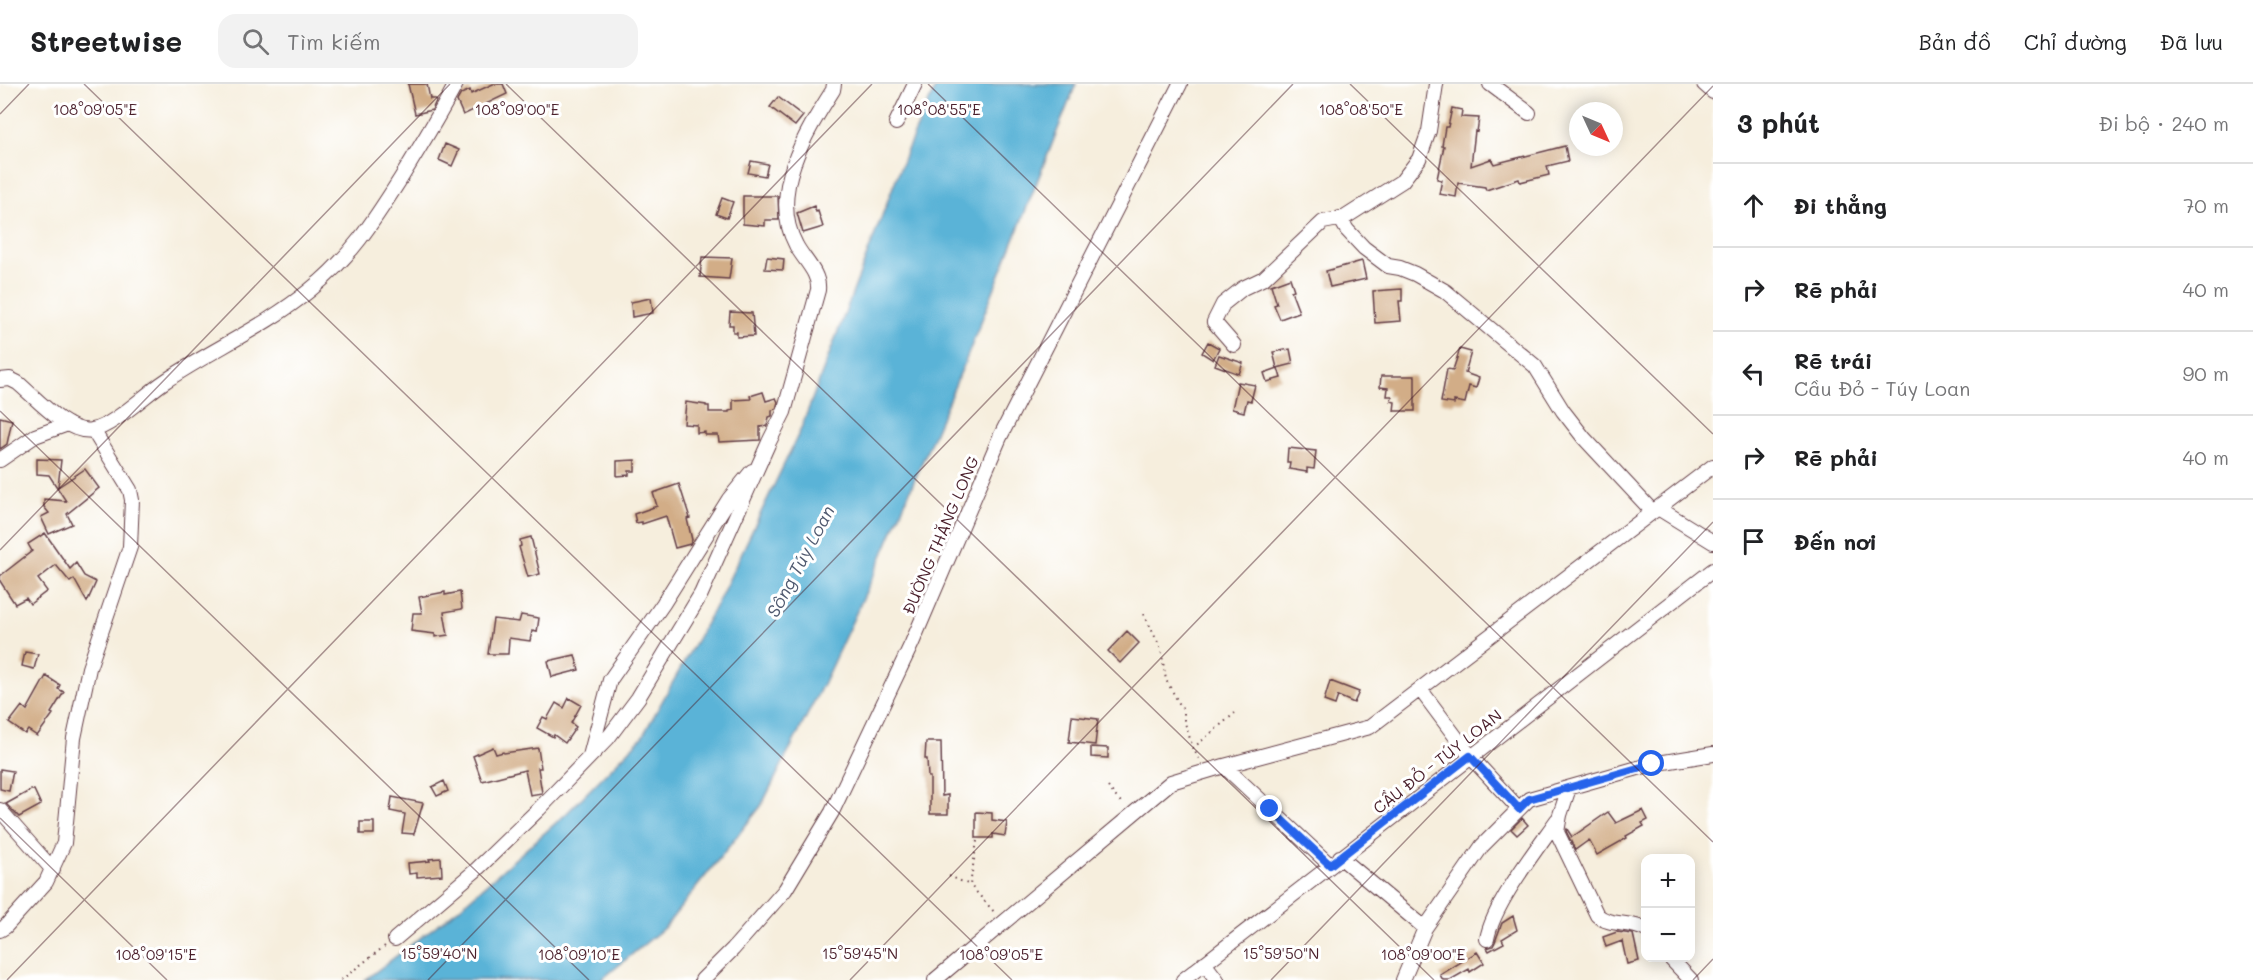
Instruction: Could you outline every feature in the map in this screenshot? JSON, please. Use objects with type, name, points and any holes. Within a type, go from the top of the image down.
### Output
[{"type":"street","points":[[0,380],[10,379],[18,382],[59,419],[74,428],[93,430],[115,419],[164,382],[309,291],[344,260],[367,232],[440,116],[456,84]]},
{"type":"street","points":[[394,939],[474,872],[589,758],[627,714],[691,612],[716,566],[787,404],[818,285],[816,276],[796,245],[788,226],[786,205],[788,185],[808,129],[834,84]]},
{"type":"street","points":[[896,123],[915,84]]},
{"type":"street","name":"ĐƯỜNG THĂNG LONG","points":[[702,980],[785,890],[832,812],[912,643],[1000,437],[1180,84]]},
{"type":"street","points":[[1234,345],[1214,322],[1223,304],[1243,288],[1264,278],[1323,222],[1340,218],[1402,181],[1419,159],[1429,131],[1436,84]]},
{"type":"street","points":[[1490,84],[1529,113]]},
{"type":"street","points":[[1704,84],[1713,92]]},
{"type":"street","points":[[1340,218],[1347,230],[1364,249],[1388,266],[1415,274],[1445,291],[1534,366],[1563,411],[1584,438],[1655,510],[1713,542]]},
{"type":"street","points":[[0,460],[35,436],[68,424]]},
{"type":"street","points":[[0,930],[46,882],[64,843],[74,738],[89,668],[130,547],[132,500],[130,490],[93,430]]},
{"type":"street","points":[[589,758],[610,680],[663,604],[729,499],[760,463]]},
{"type":"street","points":[[935,980],[1171,782],[1370,727],[1713,466]]},
{"type":"street","name":"CẦU ĐỎ - TÚY LOAN","points":[[1183,980],[1713,570]]},
{"type":"street","points":[[1420,689],[1470,756],[1519,809]]},
{"type":"street","points":[[1403,980],[1425,928],[1482,846],[1529,799],[1652,764],[1713,754]]},
{"type":"street","points":[[1224,766],[1335,861],[1425,928]]},
{"type":"street","points":[[1569,788],[1557,832],[1597,915],[1604,921],[1635,924],[1641,927]]},
{"type":"street","points":[[0,810],[53,870]]},
{"type":"street","points":[[1487,939],[1490,924],[1527,863],[1560,815]]},
{"type":"street","points":[[1675,962],[1691,980]]},
{"type":"street","points":[[1204,963],[1217,980]]},
{"type":"path","points":[[1144,614],[1161,649],[1166,680],[1184,712],[1184,720],[1193,748],[1206,772]]},
{"type":"path","points":[[1193,748],[1235,713]]},
{"type":"path","points":[[1108,787],[1116,798],[1135,813]]},
{"type":"path","points":[[970,885],[977,841]]},
{"type":"path","points":[[949,876],[970,885],[1004,922]]},
{"type":"path","points":[[341,980],[394,939]]},
{"type":"water","name":"Sông Túy Loan","points":[[937,84],[1076,84],[965,362],[877,568],[824,682],[761,806],[665,927],[601,980],[365,980],[458,909],[566,814],[642,737],[720,598],[800,431],[907,150]]},
{"type":"building","points":[[408,84],[427,84],[430,99],[436,101],[432,110],[415,114]]},
{"type":"building","points":[[493,84],[503,84],[507,94],[463,115],[457,101],[461,94],[470,90],[471,94]]},
{"type":"building","points":[[778,97],[803,116],[795,126],[770,107]]},
{"type":"building","points":[[1452,108],[1462,110],[1461,117],[1479,118],[1477,132],[1475,131],[1471,166],[1491,159],[1494,164],[1565,146],[1568,161],[1547,166],[1549,175],[1520,182],[1519,179],[1486,190],[1485,187],[1458,183],[1456,197],[1439,194],[1442,180],[1437,179],[1444,146],[1442,146],[1445,127],[1448,127]]},
{"type":"building","points":[[445,144],[459,150],[452,166],[439,160]]},
{"type":"building","points":[[751,161],[768,164],[765,176],[748,173]]},
{"type":"building","points":[[743,196],[778,196],[779,220],[765,220],[765,226],[743,224]]},
{"type":"building","points":[[722,198],[733,202],[727,218],[716,214]]},
{"type":"building","points":[[814,206],[823,227],[803,233],[797,213]]},
{"type":"building","points":[[702,257],[732,258],[729,279],[700,277]]},
{"type":"building","points":[[767,257],[784,259],[783,270],[765,269]]},
{"type":"building","points":[[1362,261],[1366,279],[1330,287],[1326,271]]},
{"type":"building","points":[[1290,278],[1294,290],[1291,291],[1299,312],[1280,319],[1274,305],[1277,304],[1271,285]]},
{"type":"building","points":[[1402,289],[1402,301],[1399,301],[1401,321],[1375,323],[1373,291]]},
{"type":"building","points":[[651,298],[653,313],[632,317],[631,302]]},
{"type":"building","points":[[730,312],[752,313],[754,336],[737,337],[737,332],[733,332],[733,325],[729,325]]},
{"type":"building","points":[[1208,342],[1219,348],[1213,360],[1202,353]]},
{"type":"building","points":[[1290,349],[1293,364],[1277,368],[1273,352]]},
{"type":"building","points":[[1460,349],[1471,352],[1465,373],[1479,378],[1476,388],[1469,386],[1465,403],[1441,402],[1447,369],[1453,370]]},
{"type":"building","points":[[1219,355],[1243,363],[1239,374],[1215,365]]},
{"type":"building","points":[[1278,368],[1281,378],[1267,382],[1264,373]]},
{"type":"building","points":[[1381,376],[1415,376],[1415,411],[1394,411],[1395,402],[1391,401],[1392,396],[1387,396],[1388,388],[1380,387]]},
{"type":"building","points":[[1238,382],[1255,385],[1251,401],[1247,400],[1244,412],[1232,409]]},
{"type":"building","points":[[763,392],[766,401],[776,398],[778,402],[776,409],[772,410],[767,426],[760,427],[760,440],[719,442],[718,435],[697,433],[697,425],[684,424],[686,402],[709,406],[709,412],[729,412],[733,410],[733,400],[751,399],[750,396]]},
{"type":"building","points":[[0,417],[12,420],[7,444],[0,449]]},
{"type":"building","points":[[1288,448],[1316,451],[1314,469],[1307,468],[1307,472],[1289,469]]},
{"type":"building","points":[[37,459],[61,460],[58,487],[85,469],[99,488],[67,514],[72,524],[49,534],[41,517],[49,513],[44,507],[44,499],[66,501],[49,475],[37,474]]},
{"type":"building","points":[[635,460],[635,471],[629,471],[629,475],[617,476],[617,461]]},
{"type":"building","points":[[679,484],[690,518],[687,519],[692,540],[690,544],[675,548],[666,516],[642,524],[642,522],[636,523],[634,514],[657,506],[653,493]]},
{"type":"building","points":[[45,533],[70,569],[76,563],[84,576],[96,582],[87,602],[74,579],[70,582],[56,565],[38,579],[47,591],[30,604],[26,598],[15,604],[0,581],[0,576],[32,551],[28,544]]},
{"type":"building","points":[[531,537],[540,574],[528,577],[519,547],[521,546],[520,540]]},
{"type":"building","points":[[445,592],[445,595],[460,592],[462,609],[444,612],[448,635],[435,637],[435,634],[411,631],[413,613],[422,613],[419,597]]},
{"type":"building","points":[[521,615],[539,618],[537,632],[532,631],[530,641],[509,638],[508,654],[488,654],[493,619],[519,622]]},
{"type":"building","points":[[1127,631],[1139,643],[1120,663],[1108,651]]},
{"type":"building","points":[[25,652],[38,654],[34,669],[22,666]]},
{"type":"building","points":[[575,655],[579,670],[552,677],[548,661]]},
{"type":"building","points":[[46,676],[60,685],[58,689],[64,692],[51,713],[53,714],[37,736],[28,730],[25,734],[9,723],[22,706],[27,710]]},
{"type":"building","points":[[1330,681],[1359,692],[1354,703],[1338,696],[1335,705],[1324,701]]},
{"type":"building","points":[[569,698],[581,705],[571,723],[576,727],[565,743],[554,735],[553,737],[537,728],[543,717],[547,719],[556,703],[564,708]]},
{"type":"building","points":[[1072,716],[1098,719],[1095,745],[1069,742]]},
{"type":"building","points":[[926,742],[941,742],[942,796],[948,795],[948,814],[930,814],[930,777],[928,777],[927,759],[925,759]]},
{"type":"building","points":[[493,747],[496,754],[538,748],[542,793],[530,795],[525,770],[482,781],[473,756]]},
{"type":"building","points":[[1091,747],[1108,748],[1108,758],[1091,757]]},
{"type":"building","points":[[0,769],[13,771],[9,791],[0,789]]},
{"type":"building","points":[[444,781],[448,791],[437,796],[432,787]]},
{"type":"building","points":[[34,790],[41,805],[19,817],[6,804]]},
{"type":"building","points":[[392,797],[423,803],[414,834],[402,833],[405,814],[390,811]]},
{"type":"building","points":[[1643,810],[1648,820],[1642,823],[1644,826],[1597,855],[1589,840],[1575,850],[1566,831],[1567,829],[1572,837],[1608,812],[1616,823]]},
{"type":"building","points":[[976,812],[992,813],[992,820],[1007,822],[1005,836],[993,834],[993,838],[976,838]]},
{"type":"building","points":[[1522,818],[1528,825],[1517,835],[1511,829]]},
{"type":"building","points":[[360,822],[374,822],[374,834],[360,834]]},
{"type":"building","points":[[441,858],[442,875],[417,877],[417,873],[409,874],[408,863]]},
{"type":"building","points":[[1513,916],[1517,930],[1502,939],[1504,943],[1489,951],[1487,948],[1493,946],[1502,923]]},
{"type":"building","points":[[1617,932],[1633,934],[1639,961],[1627,964],[1622,941],[1606,947],[1603,937]]},
{"type":"building","points":[[1477,952],[1484,963],[1470,972],[1469,969],[1450,980],[1443,980],[1440,975]]},
{"type":"route","points":[[1270,809],[1330,865],[1470,756],[1519,809],[1529,799],[1652,764]]}]
